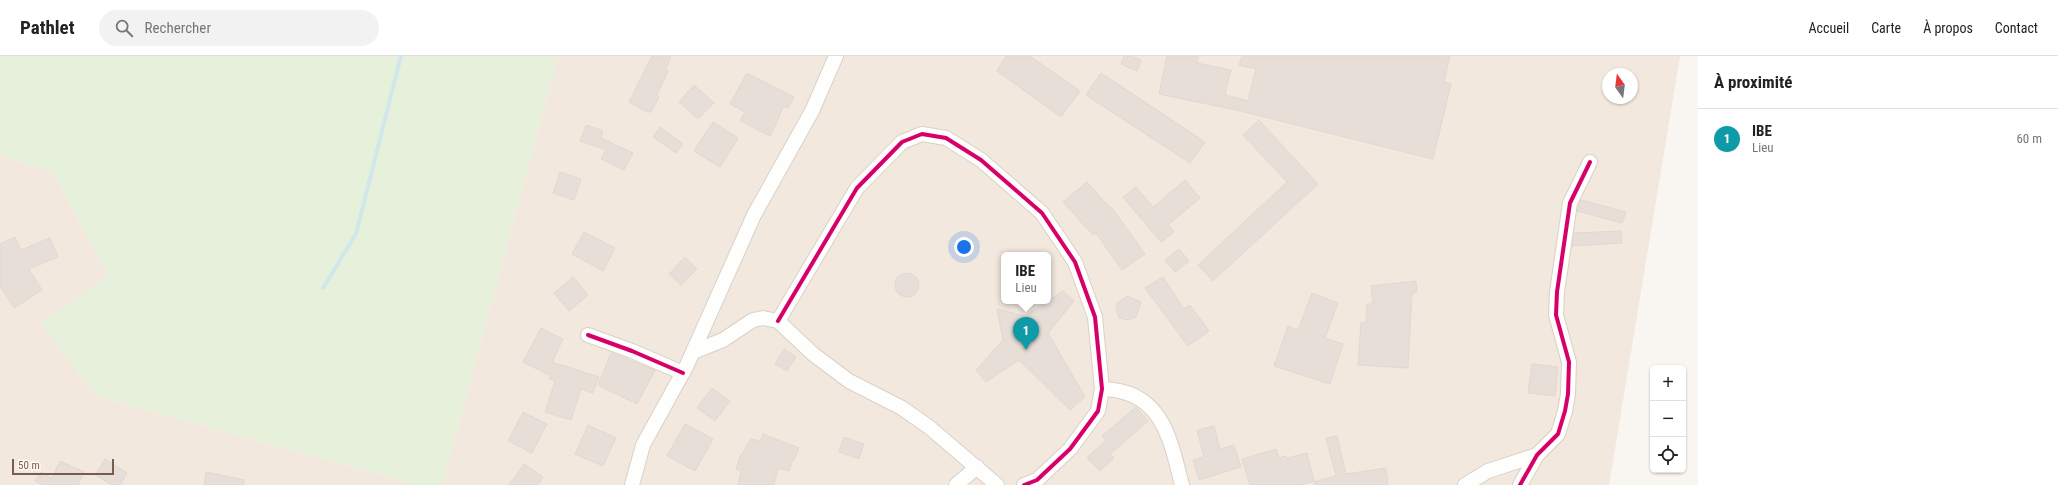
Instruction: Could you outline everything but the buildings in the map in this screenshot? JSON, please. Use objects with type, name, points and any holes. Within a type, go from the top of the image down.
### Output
[{"type":"street","points":[[632,485],[643,445],[683,373],[754,215],[812,111],[836,56]]},
{"type":"street","points":[[778,321],[857,188],[902,142],[922,134],[946,138],[981,160],[1042,213],[1076,262],[1095,318],[1102,389],[1098,411],[1070,448],[1037,480],[1024,485]]},
{"type":"street","points":[[1520,485],[1537,455],[1558,434],[1568,394],[1569,362],[1556,315],[1557,292],[1570,204],[1590,162]]},
{"type":"street","points":[[693,352],[723,340],[753,320],[763,318],[778,321],[813,354],[849,381],[902,408],[929,427],[997,485]]},
{"type":"street","points":[[588,335],[632,351],[683,373]]},
{"type":"street","points":[[1102,389],[1117,390],[1138,399],[1156,412],[1171,440],[1182,485]]},
{"type":"street","points":[[1465,485],[1488,471],[1537,455]]},
{"type":"street","points":[[956,485],[977,468]]},
{"type":"shaded area","points":[[558,56],[1680,56],[1609,485],[442,485]]},
{"type":"shaded area","points":[[0,155],[53,173],[109,276],[40,323],[96,396],[418,485],[0,485]]},
{"type":"green space","points":[[0,56],[558,56],[442,485],[418,485],[96,396],[40,323],[109,276],[53,173],[0,155]]},
{"type":"waterway","points":[[323,288],[356,234],[401,56]]},
{"type":"cycle path","points":[[778,321],[857,188],[902,142],[922,134],[946,138],[981,160],[1042,213],[1075,262],[1095,317],[1102,389],[1098,411],[1070,449],[1037,480],[1024,485]]},
{"type":"cycle path","points":[[1520,485],[1537,455],[1558,434],[1565,411],[1568,394],[1569,362],[1556,315],[1557,292],[1570,203],[1590,162]]},
{"type":"cycle path","points":[[588,335],[632,351],[683,373]]},
{"type":"place","name":"IBE","points":[[1026,350]]}]
